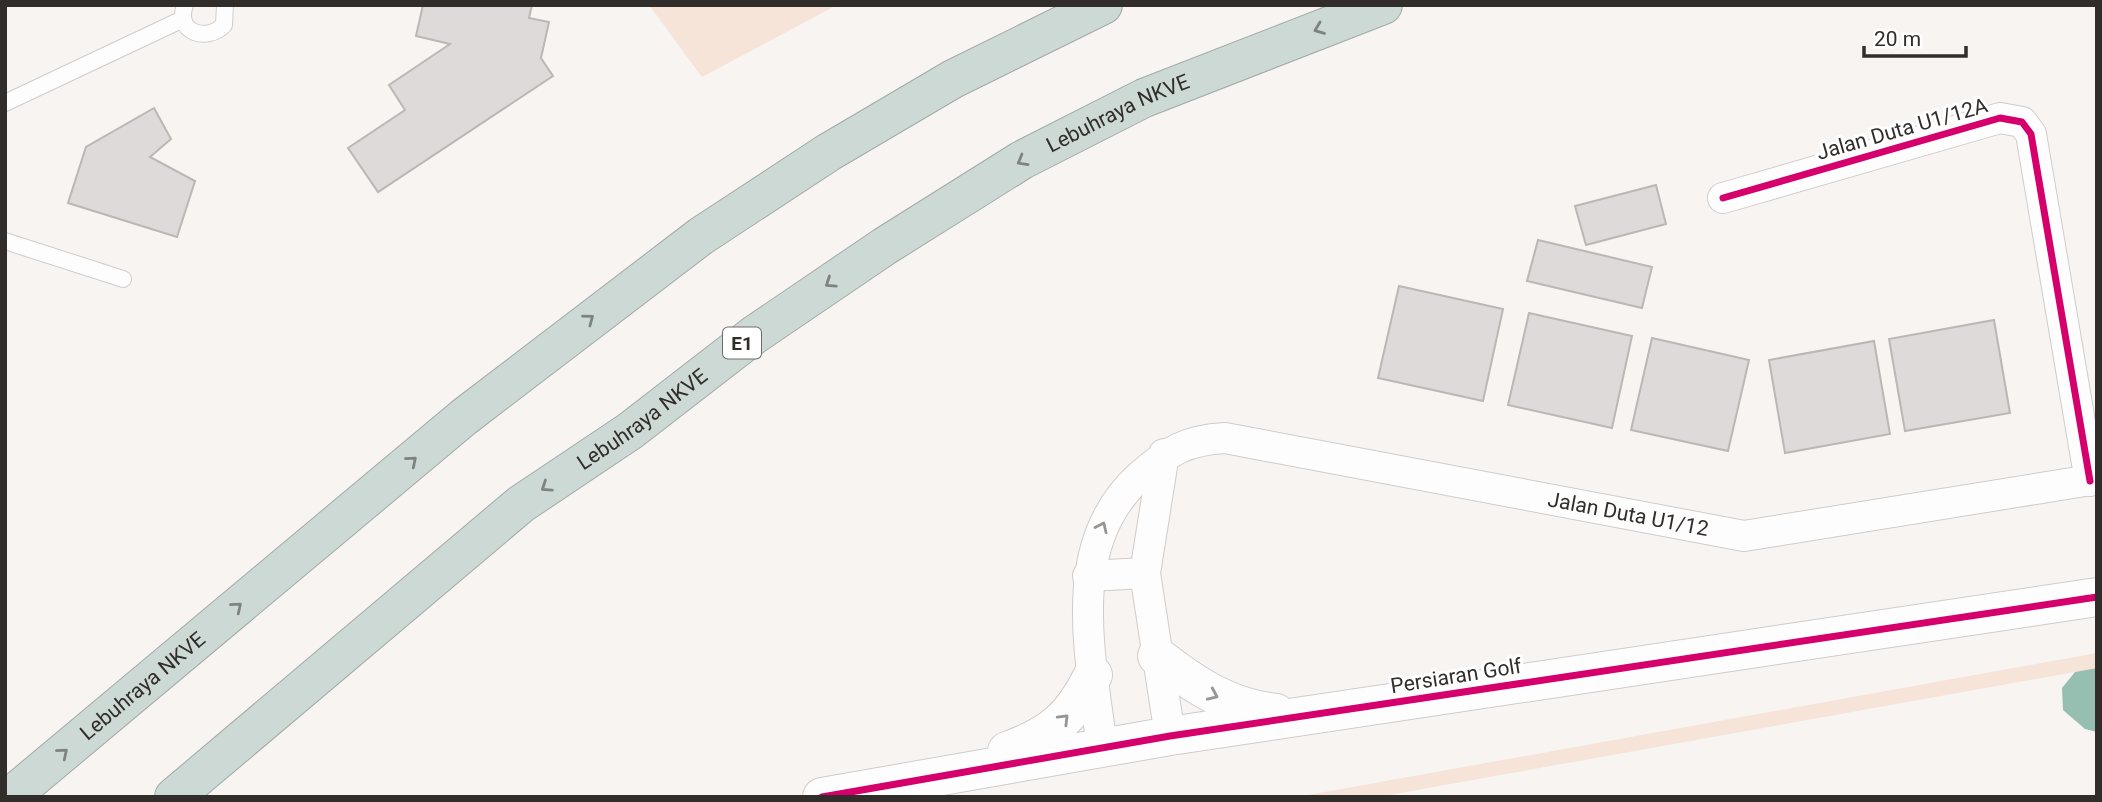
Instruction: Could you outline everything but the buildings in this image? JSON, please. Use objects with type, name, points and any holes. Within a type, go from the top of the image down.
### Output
[{"type":"highway","name":"Lebuhraya NKVE","points":[[10,797],[464,417],[701,236],[829,152],[953,79],[1102,5]]},
{"type":"highway","name":"Lebuhraya NKVE","points":[[174,797],[521,504],[630,430],[754,335],[884,246],[1022,160],[1144,98],[1383,5]]},
{"type":"street","name":"Jalan Duta U1/12A","points":[[1723,198],[2000,118],[2022,122],[2031,134],[2093,480]]},
{"type":"street","name":"Jalan Duta U1/12","points":[[1164,454],[1201,439],[1225,438],[1744,536],[2093,480]]},
{"type":"street","points":[[1164,454],[1145,573],[1170,736]]},
{"type":"street","points":[[1102,748],[1089,642],[1088,576],[1098,533],[1120,494],[1164,454]]},
{"type":"street","points":[[1088,576],[1145,573]]},
{"type":"street","name":"Persiaran Golf","points":[[822,797],[1170,736],[2097,597]]},
{"type":"street","points":[[1157,656],[1200,689],[1230,703],[1261,712],[1305,716]]},
{"type":"street","points":[[936,777],[1044,736],[1062,723],[1075,707],[1093,675]]},
{"type":"lane","points":[[5,103],[184,12],[193,33],[209,36],[224,25],[225,5]]},
{"type":"lane","points":[[5,241],[123,279]]},
{"type":"shaded area","points":[[649,5],[837,5],[702,77]]},
{"type":"shaded area","points":[[2097,653],[2097,668],[2075,672],[1378,797],[1297,797]]},
{"type":"shaded area","points":[[2097,668],[2097,732],[2085,729],[2063,710],[2062,688],[2075,672]]},
{"type":"cycle path","points":[[1723,198],[2000,118],[2022,122],[2031,134],[2090,481]]},
{"type":"cycle path","points":[[822,797],[1170,736],[2097,597]]}]
